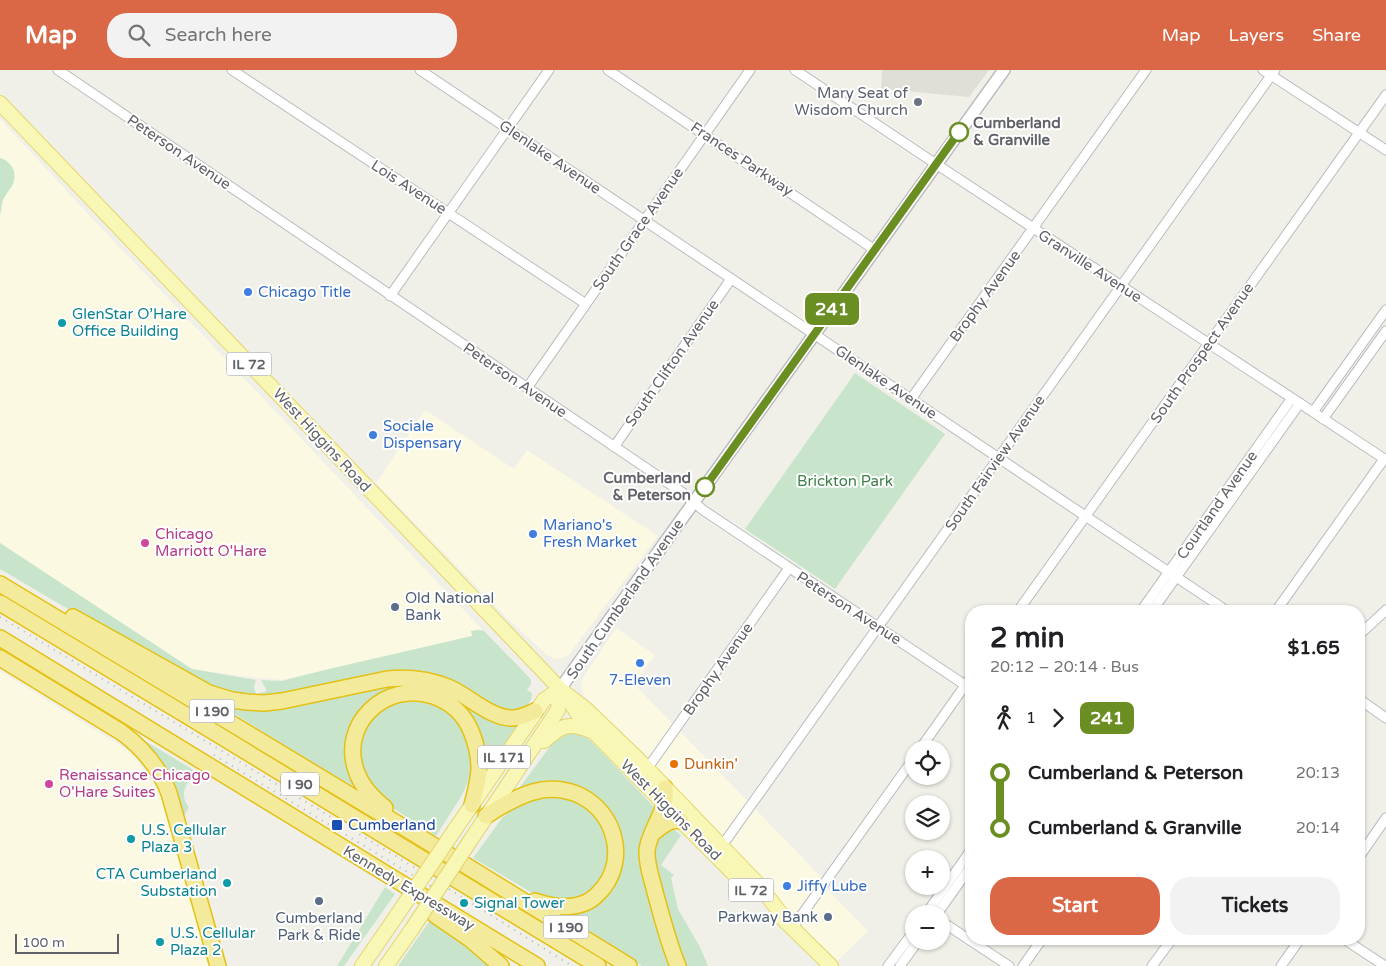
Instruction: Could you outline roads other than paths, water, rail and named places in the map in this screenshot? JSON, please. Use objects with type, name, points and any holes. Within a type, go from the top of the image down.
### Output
[{"type":"highway","points":[[0,577],[209,693],[232,700],[264,703],[282,702],[378,681],[402,678],[419,679],[449,687],[495,714],[504,717],[522,717],[535,711]]},
{"type":"highway","name":"I 190","points":[[0,584],[424,839],[629,966]]},
{"type":"highway","name":"I 90","points":[[0,603],[598,966]]},
{"type":"highway","name":"Kennedy Expressway","points":[[0,638],[537,966]]},
{"type":"highway","points":[[0,658],[121,732],[149,757],[169,792],[218,966]]},
{"type":"highway","points":[[424,839],[377,802],[357,774],[354,761],[354,737],[367,713],[377,704],[398,694],[417,692],[441,698],[458,710],[469,726],[478,751],[479,768],[472,805]]},
{"type":"highway","points":[[665,788],[666,797],[647,851],[649,870],[670,948],[678,966]]},
{"type":"highway","points":[[486,816],[510,801],[535,791],[554,789],[574,792],[599,809],[611,827],[614,837],[616,854],[612,872],[602,890],[587,902],[572,906],[554,906],[530,899],[502,887]]},
{"type":"highway","points":[[653,833],[663,825],[676,820],[681,821]]},
{"type":"highway","points":[[408,887],[436,916],[470,938],[501,966]]},
{"type":"main road","name":"West Higgins Road","points":[[0,103],[560,689],[581,718],[681,821],[718,851]]},
{"type":"main road","name":"West Higgins Road","points":[[560,689],[587,710],[647,769],[753,892],[831,966]]},
{"type":"main road","name":"IL 171","points":[[362,966],[535,711],[544,700],[560,689]]},
{"type":"main road","name":"IL 171","points":[[386,966],[558,710],[560,689]]},
{"type":"main road","points":[[528,754],[557,729],[568,725],[579,726],[596,733]]},
{"type":"street","name":"Peterson Avenue","points":[[58,70],[683,493],[703,510],[965,685]]},
{"type":"street","name":"Lois Avenue","points":[[232,70],[586,304]]},
{"type":"street","name":"Glenlake Avenue","points":[[420,70],[1218,605]]},
{"type":"street","points":[[390,296],[549,70]]},
{"type":"street","name":"Frances Parkway","points":[[608,70],[875,250]]},
{"type":"street","name":"South Grace Avenue","points":[[527,388],[750,70]]},
{"type":"street","name":"Granville Avenue","points":[[795,70],[1385,460]]},
{"type":"street","name":"South Cumberland Avenue","points":[[560,689],[1004,70]]},
{"type":"street","name":"Brophy Avenue","points":[[911,399],[1146,70]]},
{"type":"street","points":[[1263,70],[1273,73],[1386,150]]},
{"type":"street","name":"South Fairview Avenue","points":[[718,851],[1273,73]]},
{"type":"street","name":"South Prospect Avenue","points":[[1022,605],[1386,95]]},
{"type":"street","name":"South Clifton Avenue","points":[[614,447],[731,279]]},
{"type":"street","points":[[1313,412],[1386,310]]},
{"type":"street","points":[[1323,419],[1386,331]]},
{"type":"street","name":"Courtland Avenue","points":[[1156,605],[1173,575],[1296,401]]},
{"type":"street","points":[[1280,605],[1385,460]]},
{"type":"street","name":"Brophy Avenue","points":[[647,769],[789,568]]},
{"type":"street","name":"Courtland Avenue","points":[[1146,605],[1173,575]]},
{"type":"street","points":[[1365,629],[1386,610]]},
{"type":"street","points":[[927,740],[965,691]]},
{"type":"street","points":[[1365,703],[1386,718]]},
{"type":"street","points":[[790,926],[905,770]]},
{"type":"street","points":[[1365,848],[1386,818]]},
{"type":"street","points":[[933,905],[965,859]]},
{"type":"street","points":[[943,905],[965,874]]},
{"type":"street","points":[[950,927],[965,937]]},
{"type":"street","points":[[888,966],[905,943]]},
{"type":"street","points":[[977,945],[1009,966]]},
{"type":"street","points":[[1023,966],[1038,945]]},
{"type":"street","points":[[1152,966],[1168,945]]},
{"type":"street","points":[[1281,966],[1296,945]]},
{"type":"street","points":[[1353,945],[1385,966]]},
{"type":"street","points":[[900,966],[912,950]]},
{"type":"railway","points":[[0,617],[417,869],[572,966]]},
{"type":"railway","points":[[214,755],[447,896]]},
{"type":"place","name":"Mary Seat of Wisdom Church","points":[[918,102]]},
{"type":"place","name":"Cumberland & Granville","points":[[959,132]]},
{"type":"place","name":"Chicago Title","points":[[248,292]]},
{"type":"place","name":"GlenStar O’Hare Office Building","points":[[62,323]]},
{"type":"place","name":"Sociale Dispensary","points":[[373,435]]},
{"type":"place","name":"Cumberland & Peterson","points":[[705,487]]},
{"type":"place","name":"Mariano's Fresh Market","points":[[533,534]]},
{"type":"place","name":"Chicago Marriott O'Hare","points":[[145,543]]},
{"type":"place","name":"Old National Bank","points":[[395,607]]},
{"type":"place","name":"7-Eleven","points":[[640,663]]},
{"type":"place","name":"Dunkin'","points":[[674,764]]},
{"type":"place","name":"Renaissance Chicago O'Hare Suites","points":[[49,784]]},
{"type":"place","name":"Cumberland","points":[[337,825]]},
{"type":"place","name":"U.S. Cellular Plaza 3","points":[[131,839]]},
{"type":"place","name":"CTA Cumberland Substation","points":[[227,883]]},
{"type":"place","name":"Jiffy Lube","points":[[787,886]]},
{"type":"place","name":"Cumberland Park & Ride","points":[[319,901]]},
{"type":"place","name":"Signal Tower","points":[[464,903]]},
{"type":"place","name":"Parkway Bank","points":[[828,917]]},
{"type":"place","name":"U.S. Cellular Plaza 2","points":[[160,942]]},
{"type":"park label","name":"Brickton Park","points":[[845,481]]}]
